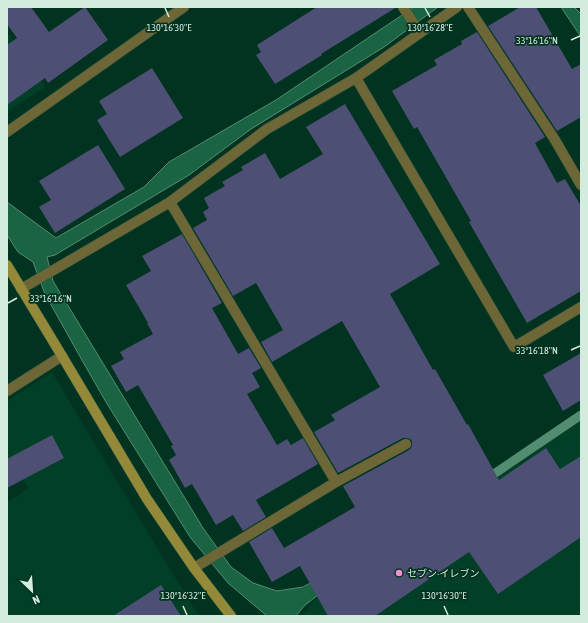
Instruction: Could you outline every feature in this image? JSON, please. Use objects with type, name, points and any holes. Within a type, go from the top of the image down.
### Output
[{"type":"street","points":[[7,132],[184,7]]},
{"type":"street","points":[[403,7],[420,32]]},
{"type":"street","points":[[21,289],[170,202],[267,130],[356,78],[457,7]]},
{"type":"street","points":[[468,7],[555,140],[581,185]]},
{"type":"street","points":[[356,78],[514,347],[581,307]]},
{"type":"street","points":[[170,202],[336,482]]},
{"type":"street","points":[[7,265],[147,499],[194,568],[231,616]]},
{"type":"street","points":[[7,391],[62,356]]},
{"type":"street","points":[[194,568],[336,482],[406,444]]},
{"type":"shaded area","points":[[414,7],[438,7],[384,47],[251,129],[189,175],[55,255],[47,257],[53,281],[203,528],[231,567],[253,583],[277,591],[303,587],[380,546],[304,606],[296,616],[267,616],[228,583],[190,537],[106,402],[83,362],[45,294],[33,262],[18,252],[7,235],[7,202],[56,238],[144,187],[169,162],[276,100]]},
{"type":"shaded area","points":[[561,7],[574,7],[581,14],[581,37]]},
{"type":"shaded area","points":[[7,32],[45,87],[7,112]]},
{"type":"shaded area","points":[[52,372],[199,616],[7,616],[7,502],[29,488],[7,457],[7,401]]},
{"type":"shaded area","points":[[581,421],[581,616],[302,616],[313,602],[371,557],[439,515]]},
{"type":"building","points":[[7,7],[31,7],[49,32],[85,7],[108,40],[48,83],[45,78],[7,105],[7,45],[17,38],[7,24]]},
{"type":"building","points":[[317,7],[397,7],[275,84],[256,55],[261,52],[257,45]]},
{"type":"building","points":[[520,7],[536,7],[572,69],[581,64],[581,117],[557,131],[488,26]]},
{"type":"building","points":[[477,32],[545,137],[535,143],[557,183],[565,179],[581,206],[581,291],[527,323],[417,127],[414,129],[392,91],[437,65],[434,60],[462,44],[461,41]]},
{"type":"building","points":[[152,68],[183,118],[120,157],[97,120],[107,114],[99,101]]},
{"type":"building","points":[[345,104],[440,264],[390,294],[433,370],[435,369],[467,425],[468,424],[499,480],[546,448],[560,469],[581,456],[581,537],[498,594],[469,552],[375,616],[328,616],[300,566],[272,582],[249,542],[272,528],[284,548],[355,507],[343,486],[409,450],[412,445],[412,441],[410,439],[403,438],[338,473],[314,432],[335,420],[331,415],[380,387],[342,321],[272,362],[261,342],[283,330],[256,283],[233,296],[193,228],[207,220],[203,212],[209,208],[204,198],[225,186],[222,182],[243,170],[241,167],[265,153],[280,179],[323,154],[306,127]]},
{"type":"building","points":[[98,145],[125,189],[55,233],[39,207],[51,200],[39,181]]},
{"type":"building","points":[[182,234],[222,303],[212,308],[238,354],[249,348],[261,368],[252,373],[260,387],[247,394],[277,445],[287,439],[291,445],[303,438],[318,464],[256,500],[266,517],[243,531],[233,515],[216,525],[192,484],[185,488],[169,460],[176,455],[171,446],[173,445],[138,385],[126,392],[111,366],[124,359],[120,352],[153,334],[126,285],[151,271],[142,256]]},
{"type":"building","points":[[581,353],[581,400],[563,411],[543,375]]},
{"type":"building","points":[[52,435],[64,458],[7,488],[7,459]]},
{"type":"building","points":[[161,585],[181,616],[113,616]]},
{"type":"waterway","points":[[485,480],[581,415]]},
{"type":"place","name":"セブン-イレブン","points":[[399,573]]}]
